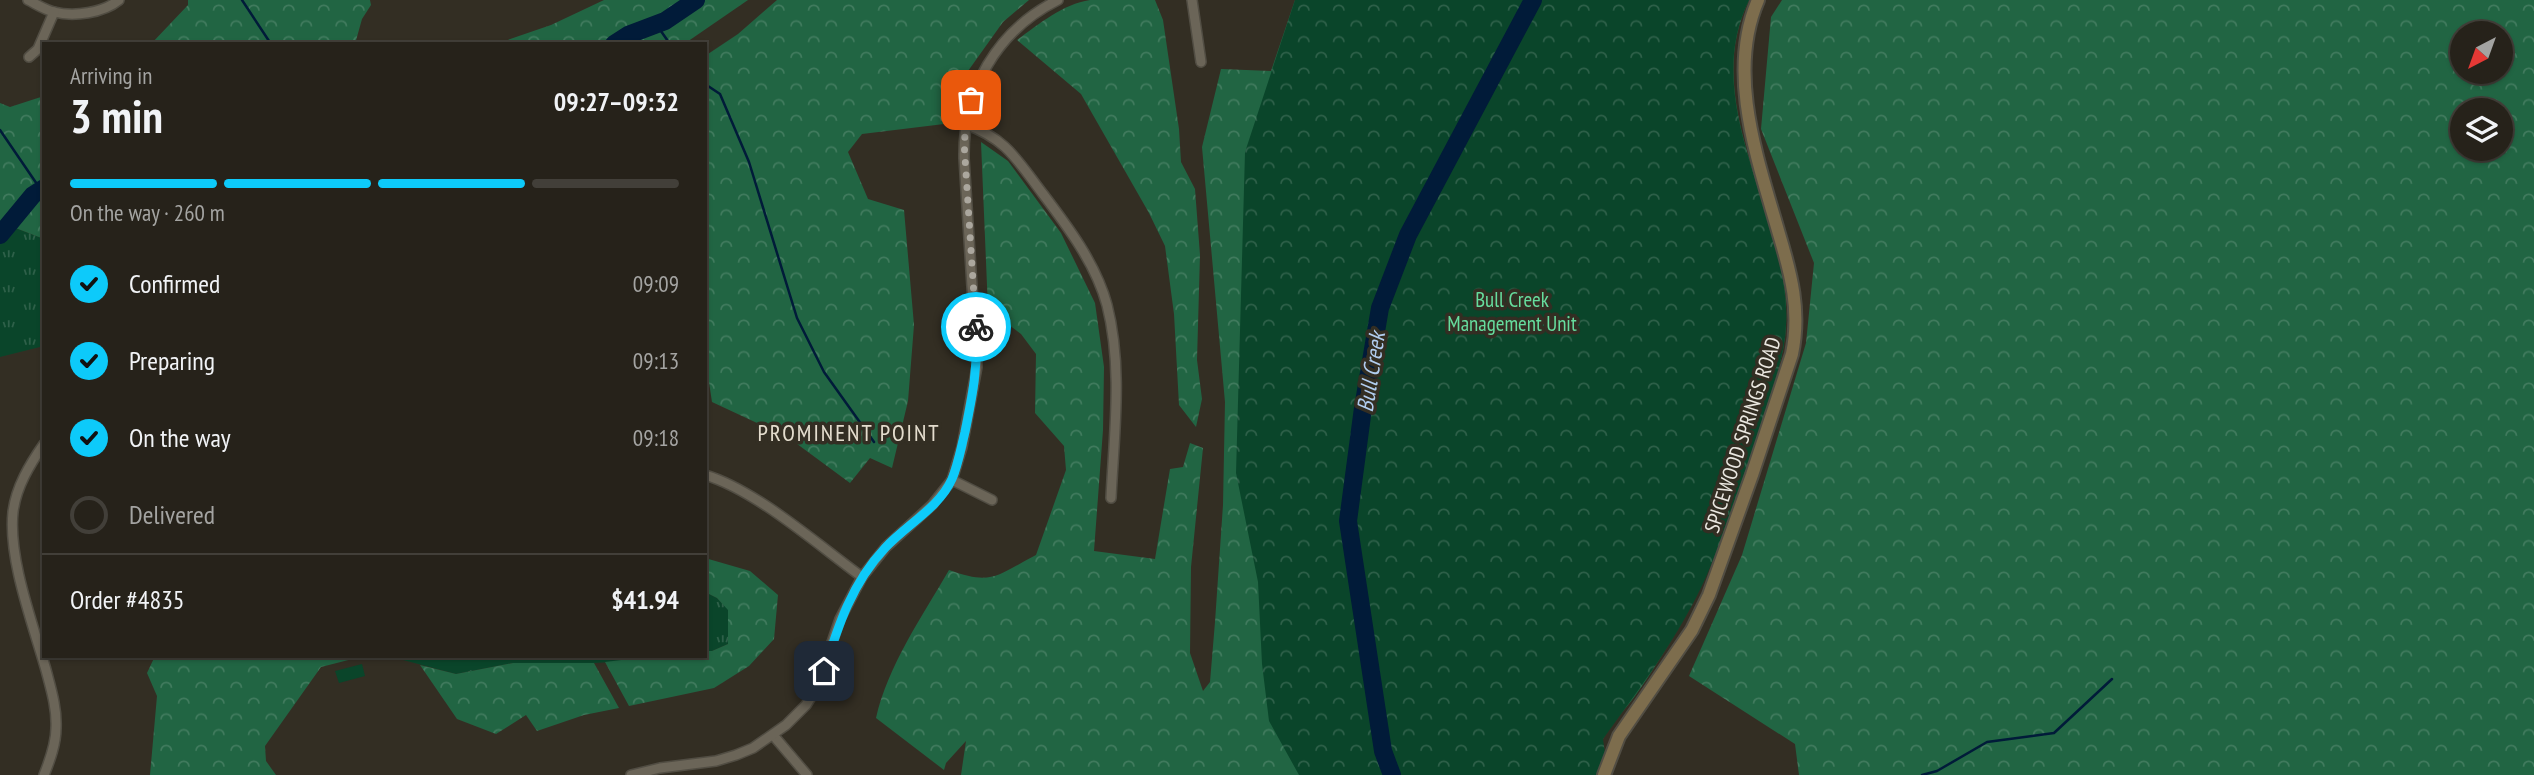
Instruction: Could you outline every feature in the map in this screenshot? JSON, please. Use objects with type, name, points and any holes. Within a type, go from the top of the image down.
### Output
[{"type":"main road","name":"SPICEWOOD SPRINGS ROAD","points":[[1604,775],[1619,736],[1692,630],[1709,595],[1752,475],[1797,333],[1794,292],[1754,139],[1745,86],[1744,54],[1748,26],[1758,0]]},
{"type":"street","points":[[28,0],[54,12],[96,11],[119,0]]},
{"type":"street","points":[[632,775],[660,768],[716,761],[736,755],[773,735],[806,705],[816,689],[840,619],[862,577],[886,547],[932,505],[952,480],[962,447],[977,367],[964,158],[965,124],[977,83],[999,48],[1027,18],[1058,0]]},
{"type":"street","points":[[1192,0],[1201,62]]},
{"type":"street","points":[[29,57],[38,49],[54,12]]},
{"type":"street","points":[[965,124],[986,131],[1006,146],[1068,228],[1090,264],[1107,303],[1114,348],[1116,393],[1111,498]]},
{"type":"street","points":[[42,447],[20,486],[13,509],[12,524],[16,560],[42,657]]},
{"type":"street","points":[[707,476],[740,490],[763,504],[862,577]]},
{"type":"street","points":[[952,480],[992,500]]},
{"type":"street","points":[[42,658],[56,718],[53,747],[44,775]]},
{"type":"street","points":[[773,735],[807,775]]},
{"type":"green space","points":[[188,0],[370,0],[371,5],[362,19],[356,42],[153,42],[188,5]]},
{"type":"green space","points":[[604,0],[748,0],[687,42],[502,42],[551,25]]},
{"type":"green space","points":[[777,0],[1029,0],[1003,22],[968,71],[944,124],[862,134],[848,152],[868,199],[904,210],[914,325],[908,401],[892,468],[870,458],[850,483],[789,438],[712,402],[707,369],[707,55],[738,34]]},
{"type":"green space","points":[[1090,0],[1155,0],[1163,20],[1179,129],[1181,162],[1195,189],[1200,255],[1197,360],[1202,399],[1196,427],[1179,405],[1174,314],[1165,246],[1081,94],[1017,40],[1061,10]]},
{"type":"green space","name":"Bull Creek Management Unit","points":[[1295,0],[1749,0],[1736,40],[1734,81],[1739,121],[1775,244],[1784,285],[1786,325],[1778,370],[1747,468],[1705,577],[1657,663],[1606,733],[1594,775],[961,775],[966,741],[946,763],[944,770],[876,718],[881,698],[897,660],[949,570],[986,578],[1003,573],[1036,555],[1066,470],[1064,446],[1035,413],[1036,354],[1021,334],[988,309],[981,142],[1008,161],[1061,233],[1095,303],[1104,367],[1103,430],[1094,551],[1155,559],[1170,469],[1183,467],[1190,443],[1203,448],[1191,567],[1190,653],[1203,691],[1210,682],[1215,622],[1223,505],[1225,402],[1202,147],[1221,69],[1271,71]]},
{"type":"green space","name":"Bull Creek Management Unit","points":[[1295,0],[1749,0],[1736,40],[1734,80],[1739,121],[1775,244],[1784,285],[1786,325],[1783,348],[1743,478],[1722,538],[1696,599],[1645,681],[1603,739],[1608,775],[1299,775],[1269,721],[1262,664],[1258,582],[1236,473],[1245,152]]},
{"type":"green space","points":[[1782,0],[2534,0],[2534,775],[1799,775],[1795,744],[1689,676],[1742,555],[1806,343],[1814,263],[1761,129],[1771,17]]},
{"type":"green space","points":[[42,97],[42,238],[0,222],[0,103],[10,107]]},
{"type":"green space","points":[[0,222],[42,238],[42,346],[0,357]]},
{"type":"green space","points":[[707,559],[750,571],[778,595],[774,639],[749,666],[714,688],[629,706],[605,662],[638,658],[707,658],[707,651],[728,644],[728,610],[717,598],[707,593]]},
{"type":"green space","points":[[707,593],[728,609],[728,644],[707,651]]},
{"type":"green space","points":[[154,658],[356,658],[321,667],[265,746],[266,761],[276,775],[150,775],[157,696],[147,673]]},
{"type":"green space","points":[[396,658],[644,658],[594,663],[513,663],[456,674]]},
{"type":"green space","points":[[513,663],[594,663],[619,708],[584,715],[537,731],[526,715],[496,734],[457,719],[420,665],[456,674]]},
{"type":"green space","points":[[362,664],[365,676],[339,683],[335,671]]},
{"type":"waterway","points":[[242,0],[270,42]]},
{"type":"waterway","points":[[617,42],[665,21],[696,0]]},
{"type":"waterway","name":"Bull Creek","points":[[1392,775],[1383,751],[1348,521],[1380,308],[1408,235],[1533,0]]},
{"type":"waterway","points":[[656,24],[669,42]]},
{"type":"waterway","points":[[707,85],[720,94],[749,162],[797,318],[824,372],[874,442]]},
{"type":"waterway","points":[[0,130],[41,190]]},
{"type":"waterway","points":[[0,235],[33,195],[42,189]]},
{"type":"waterway","points":[[1922,775],[1937,771],[1987,742],[2054,733],[2112,679]]},
{"type":"way so far","points":[[971,100],[965,124],[964,158],[976,327]]},
{"type":"district","name":"PROMINENT POINT","points":[[849,433]]},
{"type":"route","points":[[824,671],[840,619],[862,577],[886,547],[932,505],[952,480],[975,386],[976,327]]}]
